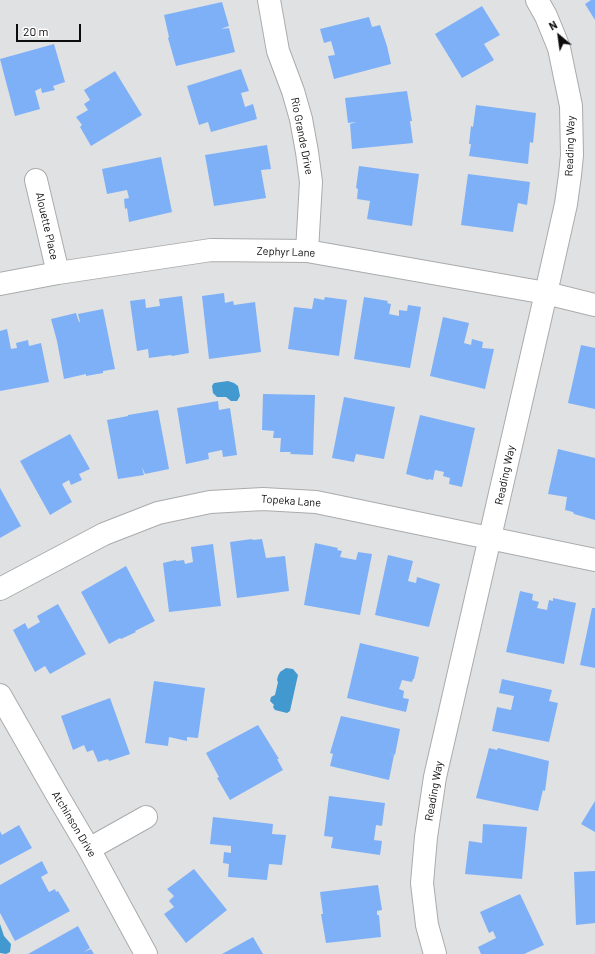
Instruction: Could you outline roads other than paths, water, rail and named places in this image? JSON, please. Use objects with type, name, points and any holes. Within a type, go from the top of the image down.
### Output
[{"type":"street","name":"Rio Grande Drive","points":[[269,0],[278,51],[293,91],[301,120],[307,152],[311,182],[307,251]]},
{"type":"street","name":"Reading Way","points":[[435,954],[427,925],[422,883],[426,837],[435,777],[566,204],[570,175],[572,155],[571,106],[559,48],[546,16],[537,0]]},
{"type":"street","name":"Alouette Place","points":[[36,180],[58,273]]},
{"type":"street","name":"Zephyr Lane","points":[[0,284],[58,273],[211,250],[307,251],[546,293],[595,305]]},
{"type":"street","name":"Topeka Lane","points":[[0,589],[104,534],[158,513],[210,502],[263,499],[316,502],[595,560]]},
{"type":"street","name":"Atchinson Drive","points":[[0,695],[89,849],[146,954]]},
{"type":"street","points":[[89,849],[146,817]]},
{"type":"water","points":[[228,381],[238,386],[240,396],[237,401],[231,401],[226,397],[217,397],[213,393],[212,386],[214,383]]},
{"type":"water","points":[[286,668],[293,669],[298,675],[290,711],[287,713],[275,710],[273,707],[274,705],[270,701],[271,697],[275,695],[278,676],[280,672]]},
{"type":"water","points":[[0,924],[4,936],[11,944],[10,952],[6,954],[0,953]]}]
